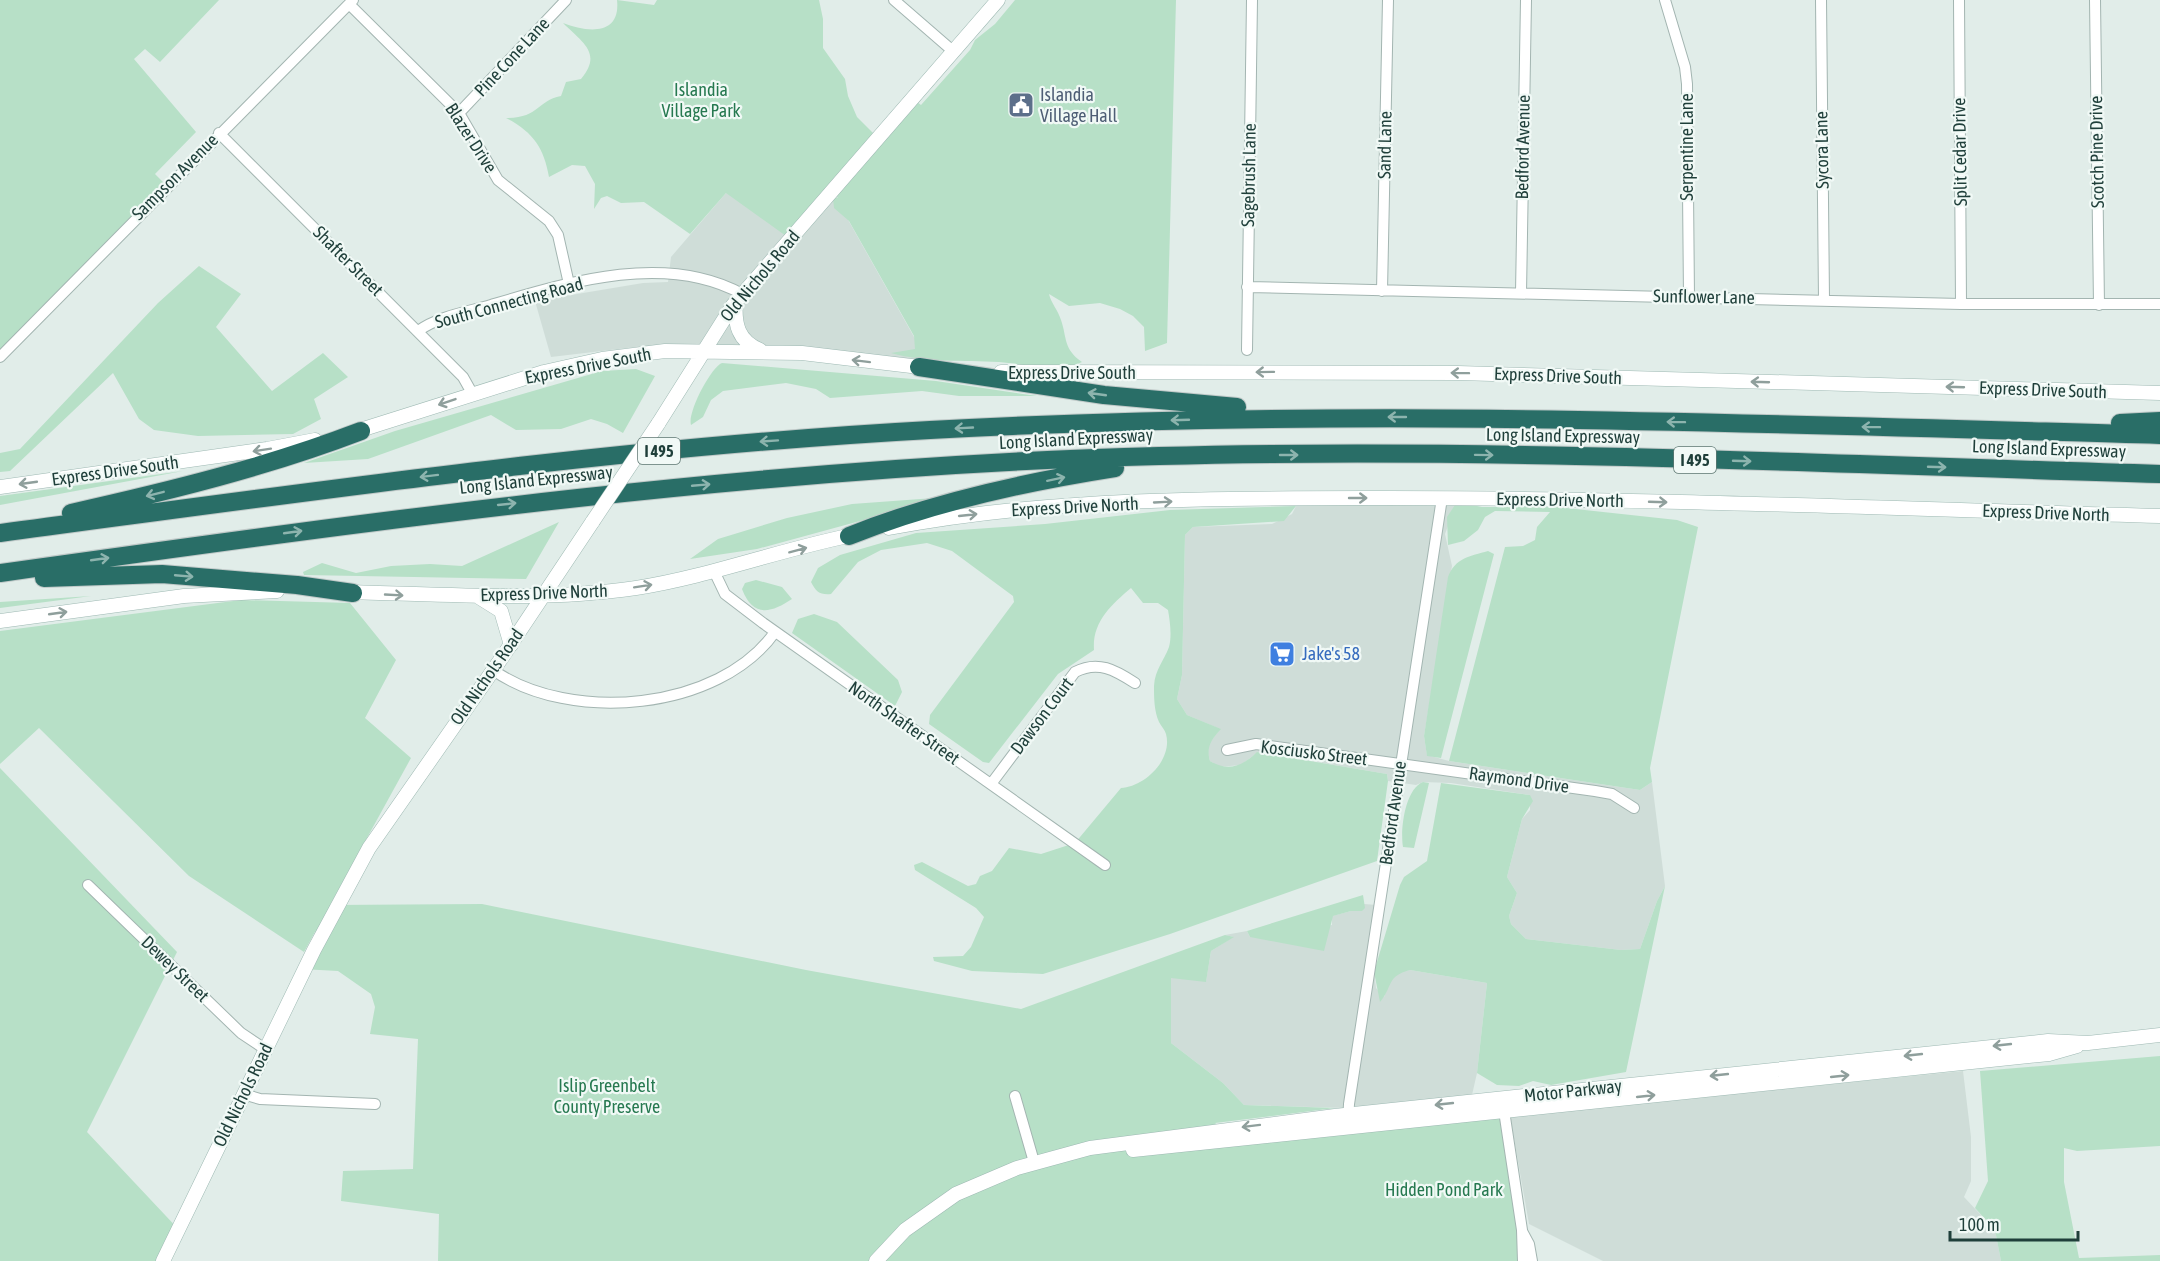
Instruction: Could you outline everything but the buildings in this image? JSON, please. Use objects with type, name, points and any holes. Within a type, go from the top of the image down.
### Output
[{"type":"highway","points":[[919,368],[1172,403],[1287,408],[1322,417]]},
{"type":"highway","name":"Long Island Expressway","points":[[0,533],[448,474],[741,443],[1041,424],[1322,417],[1549,419],[2160,435]]},
{"type":"highway","points":[[2055,432],[2085,424],[2160,421]]},
{"type":"highway","points":[[0,533],[212,479],[310,450],[361,431]]},
{"type":"highway","name":"Long Island Expressway","points":[[0,573],[436,513],[639,490],[885,471],[1157,456],[1507,455],[2160,474]]},
{"type":"highway","points":[[849,536],[891,519],[1058,478],[1122,467],[1157,456]]},
{"type":"highway","points":[[0,579],[156,574],[297,585],[353,592]]},
{"type":"main road","name":"Old Nichols Road","points":[[163,1261],[265,1049],[369,848],[511,645],[658,424],[703,350],[739,297],[998,0]]},
{"type":"main road","points":[[739,297],[736,321],[739,334],[747,343],[762,351]]},
{"type":"main road","name":"Express Drive South","points":[[0,487],[267,449],[361,431],[472,393],[584,363],[665,351],[762,351],[919,368],[1052,374],[1458,373],[2160,393]]},
{"type":"main road","name":"Express Drive North","points":[[0,621],[212,593],[353,592],[543,596],[612,591],[714,572],[849,536],[948,517],[1032,509],[1219,500],[1442,498],[2160,516]]},
{"type":"main road","points":[[476,596],[501,611],[511,645]]},
{"type":"main road","name":"Motor Parkway","points":[[876,1261],[905,1230],[939,1204],[976,1183],[1059,1155],[1184,1134],[1348,1122],[1503,1105],[2049,1054],[2088,1043],[2160,1035]]},
{"type":"street","name":"Pine Cone Lane","points":[[459,113],[566,0]]},
{"type":"street","points":[[894,0],[954,52]]},
{"type":"street","name":"Sagebrush Lane","points":[[1247,350],[1252,0]]},
{"type":"street","name":"Sand Lane","points":[[1382,291],[1388,0]]},
{"type":"street","name":"Bedford Avenue","points":[[1521,294],[1526,0]]},
{"type":"street","name":"Serpentine Lane","points":[[1665,0],[1685,67],[1687,84],[1689,297]]},
{"type":"street","name":"Sycora Lane","points":[[1821,0],[1824,300]]},
{"type":"street","name":"Split Cedar Drive","points":[[1959,0],[1961,304]]},
{"type":"street","name":"Scotch Pine Drive","points":[[2095,0],[2099,305]]},
{"type":"street","name":"Blazer Drive","points":[[351,2],[459,113],[498,180],[544,216],[554,228],[569,284]]},
{"type":"street","name":"Sampson Avenue","points":[[0,357],[351,2]]},
{"type":"street","name":"Shafter Street","points":[[219,133],[463,377],[472,393]]},
{"type":"street","name":"South Connecting Road","points":[[418,331],[439,320],[569,284],[622,276],[675,273],[707,278],[739,297]]},
{"type":"street","name":"Sunflower Lane","points":[[1248,287],[1961,304],[2160,303]]},
{"type":"street","name":"Bedford Avenue","points":[[1348,1122],[1400,764],[1442,498]]},
{"type":"street","name":"North Shafter Street","points":[[714,572],[725,594],[1105,865]]},
{"type":"street","points":[[493,670],[520,685],[568,698],[621,702],[659,700],[693,690],[739,668],[765,646],[776,632]]},
{"type":"street","name":"Dawson Court","points":[[991,784],[1075,672],[1086,666],[1100,665],[1135,683]]},
{"type":"street","name":"Kosciusko Street","points":[[1227,750],[1256,744],[1400,764]]},
{"type":"street","name":"Raymond Drive","points":[[1400,764],[1612,794],[1634,808]]},
{"type":"street","name":"Dewey Street","points":[[88,885],[241,1033],[265,1049]]},
{"type":"street","points":[[243,1094],[260,1099],[375,1104]]},
{"type":"street","points":[[1015,1096],[1034,1162]]},
{"type":"street","points":[[1503,1105],[1522,1230],[1523,1261]]},
{"type":"street","points":[[1522,1230],[1529,1244],[1532,1261]]},
{"type":"shaded area","points":[[726,193],[833,194],[867,221],[847,218],[927,360],[766,346],[644,346],[551,357],[535,301],[643,283],[668,282],[671,257]]},
{"type":"shaded area","points":[[1457,502],[1445,534],[1452,566],[1424,736],[1427,755],[1449,761],[1640,790],[1652,782],[1665,886],[1657,901],[1640,949],[1621,950],[1526,939],[1511,924],[1509,916],[1517,893],[1507,877],[1522,819],[1530,810],[1530,795],[1451,783],[1423,782],[1416,785],[1388,781],[1387,774],[1258,752],[1241,765],[1219,767],[1210,761],[1208,753],[1209,744],[1220,729],[1187,715],[1177,699],[1182,675],[1185,535],[1193,527],[1272,524],[1292,514],[1296,506]]},
{"type":"shaded area","points":[[1364,904],[1377,905],[1374,972],[1376,988],[1384,997],[1390,981],[1399,972],[1410,970],[1487,983],[1477,1073],[1472,1095],[1346,1108],[1244,1105],[1223,1083],[1171,1043],[1171,977],[1206,981],[1211,951],[1233,937],[1225,935],[1247,931],[1250,937],[1332,925],[1332,916],[1351,911],[1362,911]]},
{"type":"shaded area","points":[[1963,1071],[1971,1137],[1971,1181],[1964,1197],[1995,1230],[2001,1261],[1603,1261],[1529,1224],[1510,1116]]},
{"type":"green space","points":[[0,0],[219,0],[160,62],[145,49],[134,59],[196,132],[155,174],[169,188],[0,359]]},
{"type":"green space","name":"Islandia Village Park","points":[[617,0],[654,5],[657,0],[819,0],[823,19],[823,48],[845,79],[848,96],[857,117],[879,139],[913,99],[921,105],[970,50],[975,40],[995,24],[1015,0],[1176,0],[1167,343],[1145,351],[1144,327],[1133,316],[1100,303],[1069,306],[1049,294],[1060,316],[1069,347],[1082,362],[1062,367],[1030,366],[999,362],[931,360],[891,353],[915,349],[914,336],[849,221],[834,208],[833,198],[838,198],[834,194],[793,241],[726,193],[690,234],[644,202],[621,203],[607,196],[601,198],[594,209],[595,184],[585,166],[572,165],[549,177],[544,158],[536,142],[523,129],[506,118],[532,112],[553,98],[561,96],[566,82],[581,79],[590,62],[590,55],[583,42],[563,23],[591,29],[608,26],[617,12]]},
{"type":"green space","points":[[199,266],[241,294],[216,327],[272,391],[323,353],[348,377],[314,399],[321,419],[293,434],[198,436],[154,430],[139,419],[113,373],[10,471],[0,472],[0,453],[20,449],[158,303]]},
{"type":"green space","points":[[722,363],[936,381],[1037,396],[959,396],[922,391],[830,398],[816,389],[786,383],[723,391],[711,400],[703,417],[691,425],[693,411],[701,391],[717,366]]},
{"type":"green space","points":[[636,369],[655,376],[623,433],[607,424],[591,419],[561,429],[516,430],[491,415],[368,459],[304,463],[395,431],[602,371]]},
{"type":"green space","points":[[183,471],[0,505],[0,496]]},
{"type":"green space","points":[[948,497],[757,549],[690,559],[718,539],[787,518],[852,504]]},
{"type":"green space","points":[[1457,502],[1482,507],[1557,507],[1677,520],[1698,527],[1650,768],[1652,782],[1640,790],[1449,761],[1505,547],[1523,546],[1535,540],[1537,527],[1550,512],[1495,511],[1485,517],[1478,530],[1464,541],[1448,545],[1447,517]]},
{"type":"green space","points":[[1296,506],[1284,521],[1193,527],[1185,535],[1182,675],[1177,699],[1187,715],[1221,729],[1209,748],[1210,761],[1217,764],[1235,766],[1257,752],[1387,774],[1377,861],[1170,934],[1043,974],[972,971],[934,961],[933,957],[963,956],[971,947],[984,917],[976,908],[915,870],[914,865],[922,862],[968,886],[976,884],[980,876],[992,871],[1009,848],[1041,854],[1075,843],[1121,788],[1139,783],[1161,762],[1167,744],[1165,732],[1156,713],[1154,686],[1156,675],[1170,643],[1168,610],[1158,603],[1143,603],[1131,588],[1104,615],[1096,631],[1094,650],[1058,674],[989,763],[983,762],[929,724],[930,715],[1014,602],[1013,596],[952,551],[927,543],[881,550],[858,562],[831,594],[819,592],[811,582],[818,568],[840,555],[916,533],[1045,524],[1170,510]]},
{"type":"green space","points":[[559,522],[526,579],[304,575],[303,572],[322,563],[356,573],[391,566],[430,564],[462,566]]},
{"type":"green space","points":[[1488,551],[1494,554],[1441,758],[1427,756],[1424,736],[1448,577],[1459,562],[1469,556]]},
{"type":"green space","points":[[756,580],[782,587],[792,599],[770,610],[757,609],[746,598],[742,589],[745,583]]},
{"type":"green space","points":[[91,596],[0,608],[0,602]]},
{"type":"green space","points":[[241,600],[350,603],[396,660],[365,718],[411,758],[330,905],[482,904],[806,970],[1021,1009],[1225,935],[1234,937],[1211,951],[1206,982],[1171,978],[1171,1043],[1223,1083],[1244,1105],[1335,1108],[1215,1123],[1225,1129],[1090,1154],[1504,1111],[1523,1261],[438,1261],[439,1214],[341,1201],[343,1171],[413,1169],[418,1039],[370,1034],[375,1007],[371,994],[338,971],[301,969],[316,930],[304,952],[189,876],[39,728],[0,764],[0,631]]},
{"type":"green space","points":[[814,614],[837,622],[898,680],[902,692],[895,706],[792,633],[798,619]]},
{"type":"green space","points":[[0,768],[177,952],[87,1132],[181,1232],[167,1261],[0,1261]]},
{"type":"green space","points":[[1423,782],[1429,783],[1414,848],[1403,847],[1403,821],[1408,801],[1417,786]]},
{"type":"green space","points":[[1441,783],[1530,795],[1533,801],[1522,819],[1507,877],[1517,893],[1509,916],[1511,924],[1526,939],[1621,950],[1640,949],[1657,901],[1665,886],[1626,1072],[1551,1085],[1533,1081],[1519,1086],[1497,1085],[1477,1073],[1487,983],[1410,970],[1402,972],[1393,979],[1380,1002],[1374,972],[1400,885],[1404,877],[1427,861]]},
{"type":"green space","points":[[1363,895],[1365,908],[1362,911],[1351,911],[1333,916],[1324,951],[1250,937],[1247,931]]},
{"type":"green space","points":[[2160,1056],[2160,1146],[2077,1151],[2064,1148],[2064,1182],[2079,1258],[2160,1255],[2160,1261],[2001,1261],[1995,1230],[1975,1208],[1988,1181],[1980,1071]]},
{"type":"place","name":"Islandia Village Hall","points":[[1021,105]]},
{"type":"place","name":"Jake's 58","points":[[1282,654]]},
{"type":"park label","name":"Islip Greenbelt County Preserve","points":[[607,1096]]},
{"type":"park label","name":"Hidden Pond Park","points":[[1444,1190]]}]
